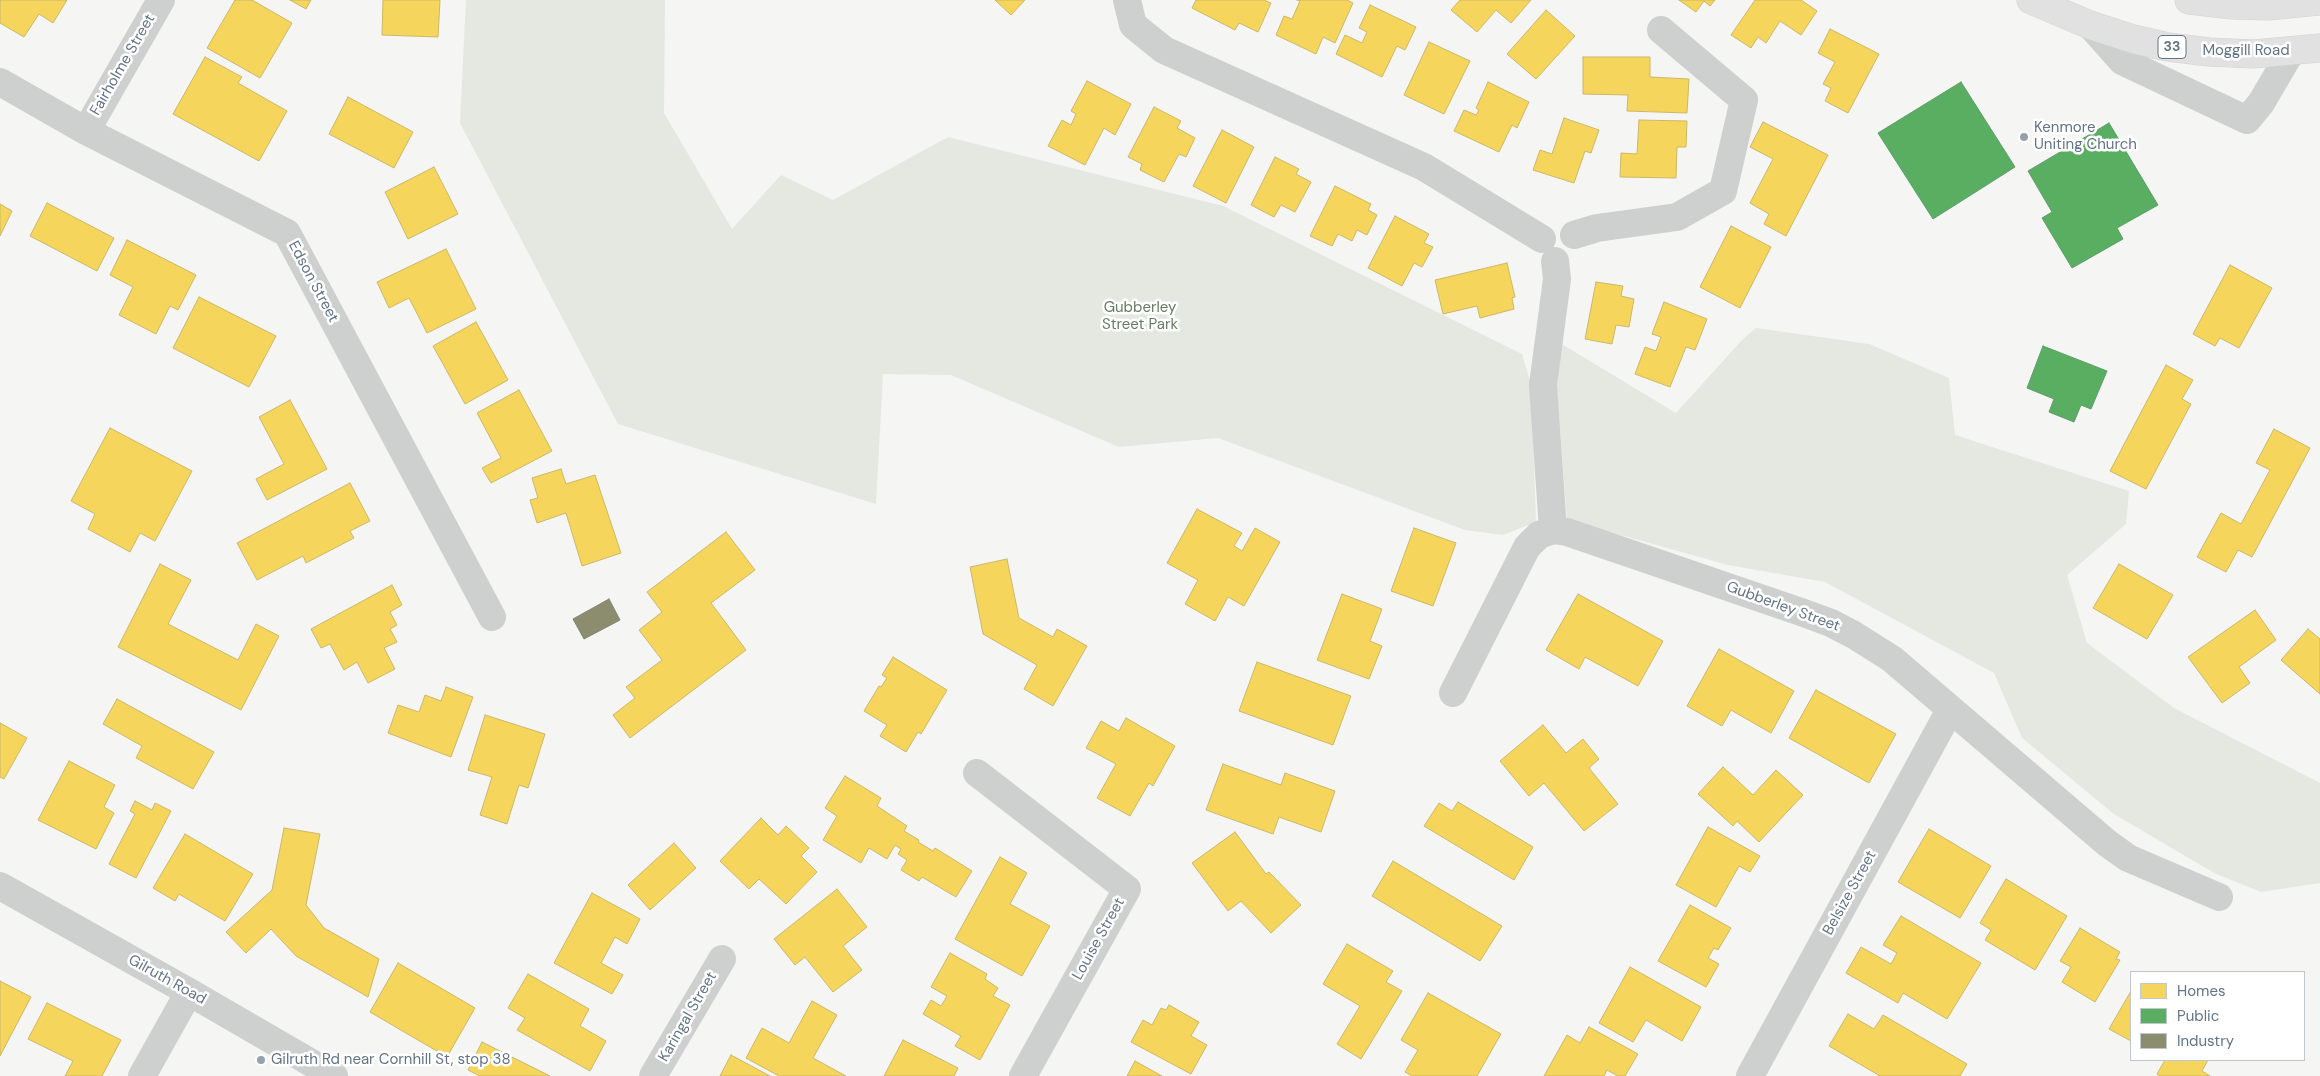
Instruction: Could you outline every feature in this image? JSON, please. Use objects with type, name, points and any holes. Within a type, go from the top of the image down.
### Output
[{"type":"highway","name":"Moggill Road","points":[[2031,0],[2090,25],[2133,39],[2209,52],[2292,52],[2320,48]]},
{"type":"highway","points":[[2189,0],[2232,5],[2268,6],[2320,1]]},
{"type":"street","name":"Fairholme Street","points":[[86,131],[161,0]]},
{"type":"street","points":[[1127,0],[1133,25],[1164,50],[1424,167],[1549,250]]},
{"type":"street","points":[[2090,25],[2122,61],[2247,120],[2261,103],[2292,52]]},
{"type":"street","points":[[1453,693],[1527,547],[1539,535],[1553,530],[1543,385],[1556,279],[1549,250],[1550,229],[1557,227],[1569,230],[1574,235],[1598,228],[1677,217],[1723,191],[1744,100],[1661,30]]},
{"type":"street","name":"Edson Street","points":[[0,82],[86,131],[287,233],[492,616]]},
{"type":"street","name":"Gubberley Street","points":[[1553,530],[1567,532],[1831,623],[1892,659],[1950,710],[2128,858],[2219,896]]},
{"type":"street","name":"Belsize Street","points":[[1750,1076],[1950,710]]},
{"type":"street","name":"Louise Street","points":[[977,773],[1127,889],[1023,1076]]},
{"type":"street","name":"Gilruth Road","points":[[0,886],[334,1076]]},
{"type":"street","name":"Karingal Street","points":[[653,1076],[722,958]]},
{"type":"street","points":[[142,1076],[189,992]]},
{"type":"green space","name":"Gubberley Street Park","points":[[466,0],[665,0],[664,113],[732,229],[781,175],[833,200],[948,137],[1223,206],[1522,354],[1531,384],[1536,522],[1503,535],[1465,530],[1218,438],[1119,447],[951,375],[883,374],[876,504],[618,424],[460,123]]},
{"type":"green space","points":[[1756,328],[1869,344],[1949,378],[1955,435],[2129,491],[2126,524],[2067,575],[2087,643],[2174,708],[2320,783],[2320,883],[2261,892],[2214,873],[2114,814],[2022,738],[1994,673],[1825,582],[1728,565],[1567,520],[1557,389],[1560,343],[1676,413],[1742,340]]},
{"type":"building: Homes","points":[[0,0],[67,0],[53,23],[39,14],[24,37],[0,23]]},
{"type":"building: Homes","points":[[235,0],[252,0],[292,23],[260,78],[207,48]]},
{"type":"building: Homes","points":[[290,0],[311,0],[306,9]]},
{"type":"building: Homes","points":[[383,0],[440,0],[438,37],[382,35]]},
{"type":"building: Homes","points":[[995,0],[1025,0],[1011,15]]},
{"type":"building: Homes","points":[[1196,0],[1264,0],[1271,3],[1258,32],[1239,23],[1235,30],[1192,8]]},
{"type":"building: Homes","points":[[1297,0],[1347,0],[1353,3],[1335,43],[1323,37],[1316,54],[1276,35],[1284,16],[1292,19],[1300,1]]},
{"type":"building: Homes","points":[[1460,0],[1531,0],[1511,23],[1496,10],[1477,32],[1451,10]]},
{"type":"building: Homes","points":[[1679,0],[1715,0],[1710,6],[1704,1],[1696,12]]},
{"type":"building: Homes","points":[[1755,0],[1801,0],[1817,11],[1801,35],[1780,21],[1766,43],[1758,37],[1751,48],[1731,35]]},
{"type":"building: Homes","points":[[1370,5],[1416,27],[1405,50],[1397,46],[1382,77],[1336,54],[1345,35],[1362,43],[1367,32],[1359,28]]},
{"type":"building: Homes","points":[[1546,10],[1575,36],[1536,79],[1507,54]]},
{"type":"building: Homes","points":[[1830,29],[1879,54],[1848,113],[1825,101],[1831,88],[1823,84],[1835,62],[1818,53]]},
{"type":"building: Homes","points":[[1429,42],[1470,61],[1444,114],[1404,95]]},
{"type":"building: Homes","points":[[205,57],[242,77],[238,83],[287,111],[259,161],[173,114]]},
{"type":"building: Homes","points":[[1583,57],[1650,57],[1650,77],[1689,79],[1687,113],[1627,111],[1628,95],[1583,94]]},
{"type":"building: Homes","points":[[1087,81],[1131,104],[1115,135],[1104,128],[1085,165],[1048,146],[1062,120],[1071,125],[1076,114],[1071,111]]},
{"type":"building: Homes","points":[[1488,82],[1529,102],[1517,128],[1512,125],[1499,152],[1454,131],[1464,110],[1476,115],[1479,110],[1476,108]]},
{"type":"building: Homes","points":[[348,97],[413,132],[394,168],[329,134]]},
{"type":"building: Homes","points":[[1154,107],[1181,121],[1177,128],[1195,138],[1186,157],[1179,154],[1164,182],[1140,170],[1142,164],[1128,157]]},
{"type":"building: Homes","points":[[1564,118],[1599,130],[1591,153],[1585,151],[1574,183],[1533,170],[1540,150],[1552,154]]},
{"type":"building: Homes","points":[[1639,120],[1687,121],[1686,147],[1677,147],[1676,178],[1620,177],[1621,153],[1637,154]]},
{"type":"building: Homes","points":[[1763,122],[1828,155],[1786,236],[1764,224],[1769,214],[1750,203],[1773,159],[1750,147]]},
{"type":"building: Homes","points":[[1222,130],[1254,147],[1226,203],[1193,186]]},
{"type":"building: Homes","points":[[1275,157],[1299,169],[1296,174],[1311,182],[1295,212],[1281,205],[1274,217],[1251,205]]},
{"type":"building: Homes","points":[[434,167],[458,214],[408,239],[385,192]]},
{"type":"building: Homes","points":[[1335,186],[1371,204],[1368,210],[1377,215],[1367,235],[1357,230],[1352,241],[1338,234],[1332,246],[1310,236]]},
{"type":"building: Homes","points":[[47,203],[114,238],[97,271],[30,236]]},
{"type":"building: Homes","points":[[0,204],[12,211],[0,236]]},
{"type":"building: Homes","points":[[1395,216],[1429,234],[1424,243],[1433,247],[1422,267],[1414,263],[1402,286],[1368,268]]},
{"type":"building: Homes","points":[[1731,226],[1771,247],[1740,308],[1700,287]]},
{"type":"building: Homes","points":[[127,240],[196,275],[178,310],[170,306],[156,334],[119,315],[133,287],[110,275]]},
{"type":"building: Homes","points":[[446,249],[476,309],[427,333],[409,298],[389,308],[377,282]]},
{"type":"building: Homes","points":[[1507,263],[1515,297],[1512,298],[1514,309],[1480,318],[1477,306],[1443,314],[1435,280]]},
{"type":"building: Homes","points":[[2230,265],[2272,288],[2239,348],[2220,338],[2215,346],[2193,334]]},
{"type":"building: Homes","points":[[1596,282],[1623,286],[1621,296],[1634,299],[1629,327],[1616,325],[1612,344],[1585,339]]},
{"type":"building: Homes","points":[[199,297],[276,336],[249,387],[173,348]]},
{"type":"building: Homes","points":[[1664,302],[1707,319],[1695,350],[1686,347],[1670,387],[1635,374],[1645,347],[1656,351],[1661,337],[1652,334]]},
{"type":"building: Homes","points":[[476,322],[508,380],[465,404],[433,346]]},
{"type":"building: Homes","points":[[2166,365],[2193,380],[2182,399],[2191,404],[2146,489],[2110,471]]},
{"type":"building: Homes","points":[[519,390],[552,451],[491,483],[482,468],[501,458],[477,413]]},
{"type":"building: Homes","points":[[290,400],[327,469],[267,500],[256,479],[284,464],[259,417]]},
{"type":"building: Homes","points":[[110,428],[192,471],[155,541],[140,533],[130,552],[88,529],[95,514],[71,501]]},
{"type":"building: Homes","points":[[2274,429],[2310,448],[2252,557],[2238,550],[2226,572],[2197,557],[2221,513],[2241,524],[2270,470],[2256,463]]},
{"type":"building: Homes","points":[[561,469],[566,484],[595,475],[621,553],[582,566],[566,513],[537,523],[530,500],[538,498],[532,478]]},
{"type":"building: Homes","points":[[350,483],[370,521],[350,531],[354,538],[306,563],[303,556],[257,580],[237,543]]},
{"type":"building: Homes","points":[[1197,509],[1242,533],[1234,546],[1242,551],[1255,528],[1280,542],[1244,606],[1228,597],[1215,621],[1185,604],[1198,580],[1167,563]]},
{"type":"building: Homes","points":[[1414,528],[1456,543],[1433,606],[1391,591]]},
{"type":"building: Homes","points":[[726,532],[755,570],[711,603],[746,650],[630,738],[613,715],[635,698],[626,687],[662,660],[639,630],[662,612],[647,592]]},
{"type":"building: Homes","points":[[1007,559],[1019,618],[1053,637],[1057,629],[1087,646],[1053,706],[1024,689],[1037,665],[983,634],[970,567]]},
{"type":"building: Homes","points":[[160,564],[191,580],[168,624],[238,660],[256,624],[279,636],[241,710],[118,647]]},
{"type":"building: Homes","points":[[2119,564],[2173,595],[2147,639],[2093,608]]},
{"type":"building: Homes","points":[[392,585],[402,605],[390,612],[397,625],[390,629],[397,642],[384,648],[395,669],[368,683],[357,662],[344,670],[330,644],[321,648],[311,629]]},
{"type":"building: Homes","points":[[1342,594],[1382,609],[1370,641],[1382,646],[1369,679],[1317,660]]},
{"type":"building: Homes","points":[[1578,594],[1663,641],[1638,686],[1585,657],[1579,669],[1546,650]]},
{"type":"building: Homes","points":[[2255,610],[2276,640],[2239,667],[2250,683],[2222,703],[2188,657]]},
{"type":"building: Homes","points":[[2308,629],[2320,639],[2320,694],[2281,660]]},
{"type":"building: Homes","points":[[1719,649],[1794,691],[1771,733],[1731,710],[1722,726],[1687,706]]},
{"type":"building: Homes","points":[[893,657],[947,690],[921,734],[918,732],[906,752],[880,736],[887,725],[864,711],[879,686],[881,687],[887,678],[882,675]]},
{"type":"building: Homes","points":[[1257,662],[1351,696],[1333,745],[1239,711]]},
{"type":"building: Homes","points":[[446,687],[473,697],[451,757],[388,733],[398,705],[419,712],[425,695],[441,701]]},
{"type":"building: Homes","points":[[1816,690],[1896,734],[1869,783],[1789,738]]},
{"type":"building: Homes","points":[[117,699],[214,752],[193,789],[136,758],[142,746],[103,724]]},
{"type":"building: Homes","points":[[485,715],[545,734],[528,788],[519,785],[507,824],[480,815],[492,777],[468,770]]},
{"type":"building: Homes","points":[[1126,718],[1175,746],[1153,786],[1149,783],[1130,816],[1097,798],[1116,764],[1086,748],[1101,721],[1119,731]]},
{"type":"building: Homes","points":[[0,723],[27,738],[4,779],[0,777]]},
{"type":"building: Homes","points":[[1543,725],[1566,753],[1583,739],[1599,759],[1589,768],[1618,804],[1584,831],[1544,783],[1529,796],[1500,761]]},
{"type":"building: Homes","points":[[69,761],[115,785],[104,807],[114,813],[96,849],[38,820]]},
{"type":"building: Homes","points":[[1223,764],[1281,785],[1285,773],[1335,791],[1321,832],[1279,817],[1273,834],[1206,810]]},
{"type":"building: Homes","points":[[1723,767],[1753,795],[1776,770],[1803,795],[1759,842],[1737,821],[1733,826],[1698,794]]},
{"type":"building: Homes","points":[[845,776],[881,798],[877,806],[907,826],[904,831],[919,840],[918,842],[933,851],[935,848],[972,871],[956,897],[922,877],[919,881],[901,870],[907,860],[898,854],[901,849],[895,845],[887,859],[869,848],[861,863],[823,840],[837,816],[825,808]]},
{"type":"building: Homes","points":[[135,801],[152,810],[155,803],[171,811],[136,878],[109,864],[135,814],[130,811]]},
{"type":"building: Homes","points":[[1458,802],[1533,847],[1514,880],[1424,826],[1439,803],[1452,811]]},
{"type":"building: Homes","points":[[761,818],[778,835],[786,826],[809,848],[801,856],[817,872],[786,904],[759,879],[749,889],[720,861]]},
{"type":"building: Homes","points":[[1708,827],[1760,856],[1750,872],[1739,866],[1716,907],[1676,885]]},
{"type":"building: Homes","points":[[284,828],[320,834],[306,905],[324,928],[379,959],[368,997],[296,956],[271,929],[246,953],[226,932],[272,890]]},
{"type":"building: Homes","points":[[1929,829],[1991,866],[1960,918],[1898,882]]},
{"type":"building: Homes","points":[[1235,832],[1266,874],[1269,872],[1301,905],[1271,933],[1241,901],[1228,911],[1192,863]]},
{"type":"building: Homes","points":[[185,834],[253,874],[225,921],[179,894],[175,901],[153,888]]},
{"type":"building: Homes","points":[[674,843],[696,868],[650,910],[628,885]]},
{"type":"building: Homes","points":[[1000,857],[1027,873],[1010,904],[1050,926],[1022,976],[955,939]]},
{"type":"building: Homes","points":[[1393,861],[1502,926],[1480,961],[1372,896]]},
{"type":"building: Homes","points":[[2006,879],[2067,916],[2035,970],[1985,940],[1991,930],[1980,923]]},
{"type":"building: Homes","points":[[837,889],[867,927],[843,946],[862,970],[833,992],[805,957],[795,965],[774,939]]},
{"type":"building: Homes","points":[[592,893],[640,919],[627,944],[615,937],[601,963],[623,975],[612,994],[554,963]]},
{"type":"building: Homes","points":[[1690,905],[1731,928],[1718,950],[1714,948],[1708,958],[1719,964],[1706,987],[1658,961]]},
{"type":"building: Homes","points":[[1901,916],[1981,963],[1947,1019],[1903,993],[1898,1003],[1846,973],[1861,947],[1891,964],[1897,953],[1883,945]]},
{"type":"building: Homes","points":[[2080,928],[2120,952],[2116,959],[2120,960],[2095,1002],[2062,982],[2071,967],[2060,961]]},
{"type":"building: Homes","points":[[1347,944],[1393,971],[1386,982],[1402,991],[1361,1059],[1337,1044],[1360,1006],[1323,984]]},
{"type":"building: Homes","points":[[950,953],[987,974],[985,979],[998,988],[993,996],[1010,1005],[980,1060],[955,1046],[961,1036],[923,1014],[931,1000],[941,1006],[947,996],[931,987]]},
{"type":"building: Homes","points":[[398,963],[475,1008],[447,1057],[370,1012]]},
{"type":"building: Homes","points":[[1630,967],[1701,1007],[1682,1041],[1646,1020],[1633,1042],[1599,1023]]},
{"type":"building: Homes","points":[[528,974],[589,1009],[580,1026],[606,1041],[590,1071],[517,1030],[525,1018],[508,1008]]},
{"type":"building: Homes","points":[[0,981],[31,997],[0,1056]]},
{"type":"building: Homes","points":[[1428,993],[1501,1034],[1477,1076],[1412,1076],[1405,1072],[1418,1050],[1401,1040]]},
{"type":"building: Homes","points":[[2130,993],[2130,1040],[2109,1029]]},
{"type":"building: Homes","points":[[812,1001],[837,1015],[813,1058],[846,1076],[779,1076],[746,1058],[762,1028],[789,1043]]},
{"type":"building: Homes","points":[[47,1003],[121,1040],[102,1076],[65,1076],[73,1061],[28,1039]]},
{"type":"building: Homes","points":[[1169,1005],[1199,1022],[1191,1036],[1207,1045],[1191,1074],[1131,1042],[1143,1020],[1152,1025],[1161,1008],[1166,1010]]},
{"type":"building: Homes","points":[[1848,1014],[1874,1029],[1883,1015],[1967,1064],[1960,1076],[1880,1076],[1829,1046]]},
{"type":"building: Homes","points":[[1589,1027],[1638,1054],[1625,1076],[1618,1076],[1607,1070],[1604,1076],[1544,1076],[1567,1035],[1580,1043]]},
{"type":"building: Homes","points":[[903,1040],[958,1068],[954,1076],[884,1076]]},
{"type":"building: Homes","points":[[482,1042],[550,1076],[480,1076],[468,1070]]},
{"type":"building: Homes","points":[[731,1055],[770,1076],[720,1076]]},
{"type":"building: Homes","points":[[1135,1061],[1162,1076],[1127,1076]]},
{"type":"building: Homes","points":[[2164,1061],[2207,1061],[2202,1071],[2210,1076],[2160,1076],[2157,1074]]},
{"type":"building: Public","points":[[1961,82],[2015,167],[1933,219],[1878,133]]},
{"type":"building: Public","points":[[2109,123],[2158,205],[2117,228],[2123,239],[2072,268],[2042,218],[2052,212],[2028,171]]},
{"type":"building: Public","points":[[2043,346],[2107,371],[2091,409],[2081,405],[2074,422],[2049,412],[2054,399],[2027,388]]},
{"type":"building: Industry","points":[[609,599],[620,620],[584,639],[573,619]]},
{"type":"place","name":"Kenmore Uniting Church","points":[[2024,137]]},
{"type":"place","name":"Gilruth Rd near Cornhill St, stop 38","points":[[261,1060]]}]
